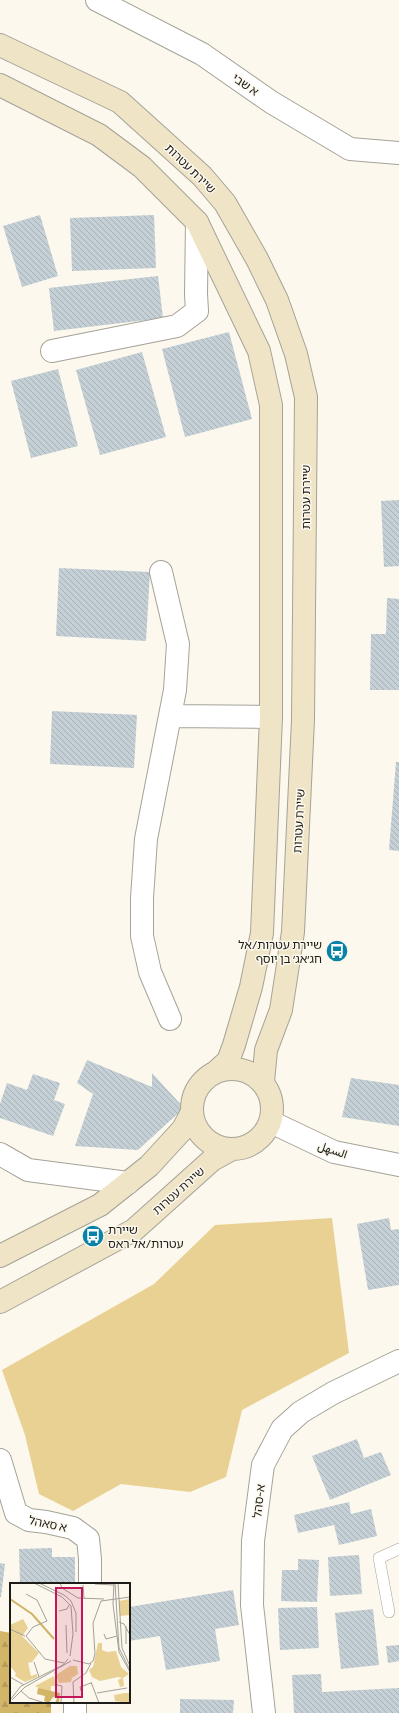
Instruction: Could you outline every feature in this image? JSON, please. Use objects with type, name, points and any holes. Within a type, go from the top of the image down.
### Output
[{"type":"main road","name":"שיירת עטרות","points":[[0,45],[120,102],[202,176],[225,203],[257,259],[277,300],[296,354],[306,397],[303,728],[293,932],[281,1010],[266,1050],[263,1082]]},
{"type":"main road","points":[[0,85],[99,135],[142,167],[197,222],[258,351],[271,405],[271,717],[262,933],[251,987],[234,1045],[228,1060],[218,1071]]},
{"type":"main road","points":[[231,1068],[245,1070],[258,1077],[263,1082],[270,1094],[273,1108],[271,1122],[258,1140],[246,1147],[232,1149],[218,1147],[206,1140],[195,1126],[192,1112],[193,1098],[197,1089],[205,1078],[218,1071],[231,1068]]},
{"type":"main road","points":[[0,1256],[100,1205],[149,1166],[183,1130],[192,1112]]},
{"type":"main road","name":"שיירת עטרות","points":[[0,1302],[134,1230],[212,1160],[232,1149]]},
{"type":"street","name":"א שבי","points":[[97,0],[202,54],[271,102],[350,148],[399,153]]},
{"type":"street","points":[[52,351],[177,326],[197,311],[197,222]]},
{"type":"street","points":[[161,572],[178,644],[175,690],[146,839],[142,898],[142,936],[150,972],[170,1019]]},
{"type":"street","points":[[170,716],[271,717]]},
{"type":"street","name":"السهل","points":[[271,1122],[334,1152],[399,1165]]},
{"type":"street","points":[[0,1154],[28,1170],[128,1183]]},
{"type":"street","name":"א-סהל","points":[[264,1713],[252,1605],[253,1541],[263,1465],[282,1429],[301,1412],[333,1393],[399,1361]]},
{"type":"street","name":"א סאהל","points":[[0,1460],[16,1513],[29,1520],[73,1528],[88,1539],[90,1583]]},
{"type":"lane","points":[[389,1612],[379,1558],[399,1549]]},
{"type":"shaded area","points":[[332,1218],[349,1353],[242,1410],[226,1477],[190,1492],[121,1484],[73,1511],[39,1494],[25,1435],[2,1370],[154,1284],[215,1225]]},
{"type":"green space","points":[[0,1631],[10,1633],[10,1703],[51,1703],[51,1713],[0,1713]]},
{"type":"building","points":[[40,215],[58,276],[22,287],[3,226]]},
{"type":"building","points":[[154,215],[156,268],[72,271],[70,218]]},
{"type":"building","points":[[158,276],[163,318],[54,331],[49,288]]},
{"type":"building","points":[[229,332],[252,419],[185,437],[162,349]]},
{"type":"building","points":[[142,352],[166,437],[100,455],[76,370]]},
{"type":"building","points":[[58,369],[78,446],[31,458],[11,381]]},
{"type":"building","points":[[399,500],[399,566],[384,567],[381,501]]},
{"type":"building","points":[[59,568],[150,572],[146,641],[56,636]]},
{"type":"building","points":[[387,598],[399,599],[399,690],[370,690],[371,634],[386,634]]},
{"type":"building","points":[[52,711],[137,715],[134,768],[50,764]]},
{"type":"building","points":[[396,762],[399,762],[399,851],[389,850]]},
{"type":"building","points":[[87,1060],[152,1087],[152,1073],[184,1108],[138,1150],[75,1146],[93,1094],[77,1083]]},
{"type":"building","points":[[33,1074],[60,1083],[54,1100],[65,1104],[53,1136],[0,1118],[0,1104],[7,1083],[27,1090]]},
{"type":"building","points":[[351,1078],[399,1085],[399,1126],[342,1117]]},
{"type":"building","points":[[389,1218],[391,1230],[399,1229],[399,1285],[368,1290],[357,1224]]},
{"type":"building","points":[[357,1439],[364,1458],[381,1452],[391,1475],[330,1500],[312,1456]]},
{"type":"building","points":[[349,1502],[351,1514],[371,1509],[377,1536],[339,1545],[334,1525],[298,1533],[294,1515]]},
{"type":"building","points":[[52,1548],[52,1557],[75,1557],[75,1583],[20,1583],[19,1549]]},
{"type":"building","points":[[359,1555],[362,1594],[330,1596],[328,1557]]},
{"type":"building","points":[[298,1559],[319,1560],[317,1602],[281,1601],[282,1570],[298,1570]]},
{"type":"building","points":[[0,1563],[5,1564],[1,1597],[0,1597]]},
{"type":"building","points":[[233,1590],[239,1625],[215,1629],[220,1661],[166,1670],[160,1636],[130,1641],[130,1607]]},
{"type":"building","points":[[317,1607],[319,1648],[280,1650],[278,1608]]},
{"type":"building","points":[[373,1609],[379,1665],[341,1669],[335,1613]]},
{"type":"building","points":[[399,1645],[399,1661],[388,1663],[386,1646]]},
{"type":"building","points":[[321,1674],[322,1692],[399,1688],[399,1713],[294,1713],[292,1675]]},
{"type":"building","points":[[180,1699],[234,1700],[233,1713],[180,1713]]},
{"type":"place","name":"שיירת עטרות/אל חג׳אג׳ בן יוסף","points":[[337,951]]},
{"type":"place","name":"שיירת עטרות/אל ראס","points":[[93,1236]]}]
